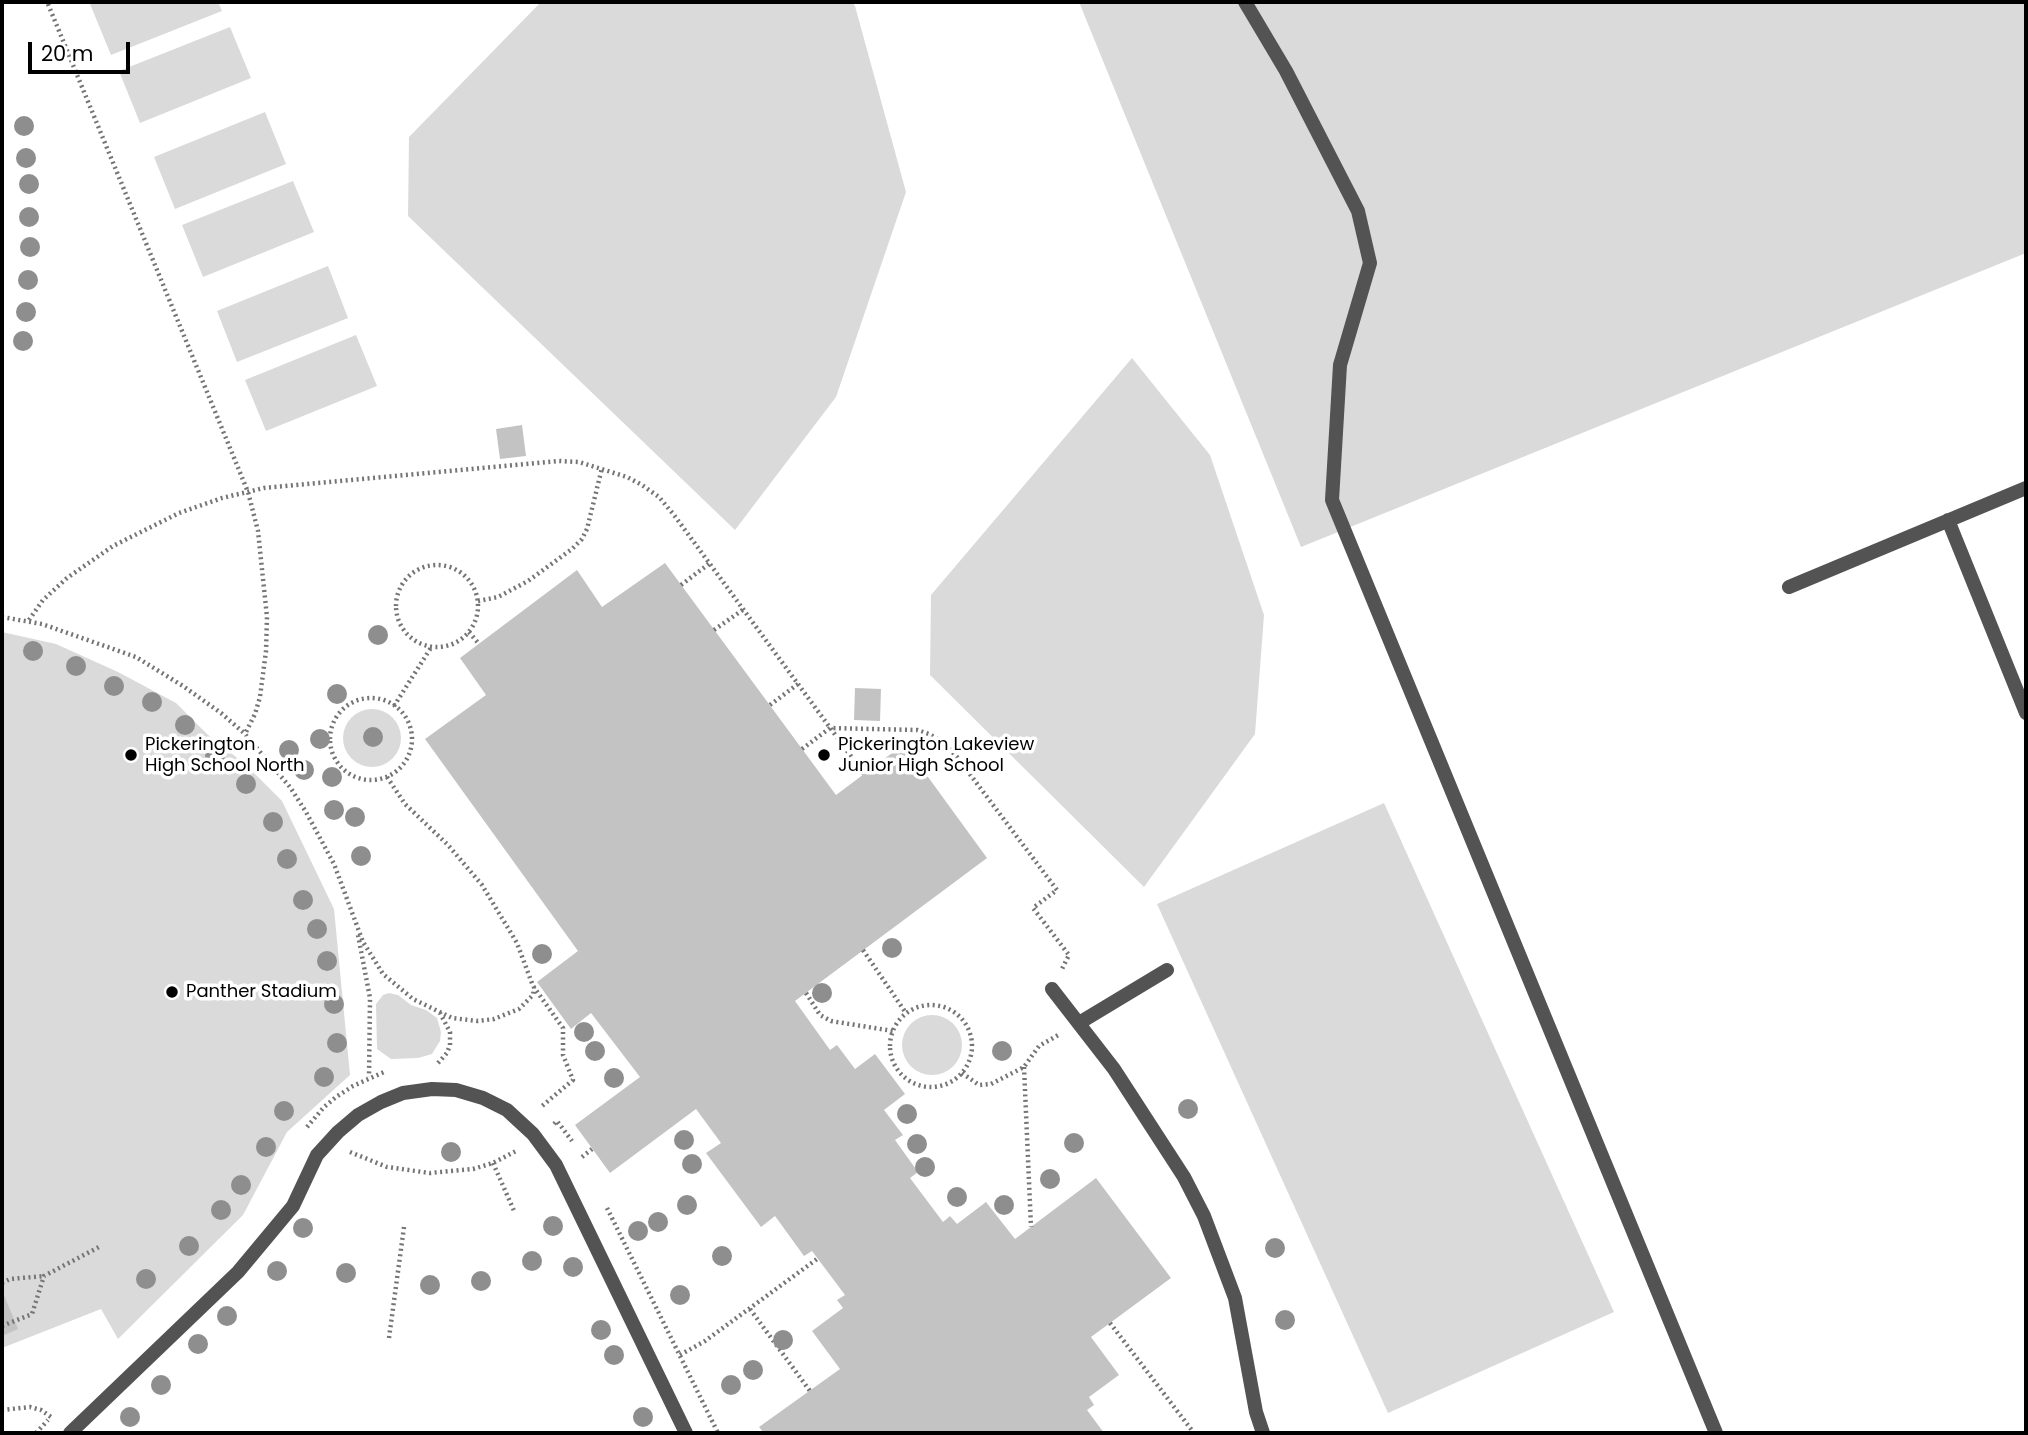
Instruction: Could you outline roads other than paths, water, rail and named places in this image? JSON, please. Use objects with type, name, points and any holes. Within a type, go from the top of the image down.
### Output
[{"type":"street","points":[[1245,2],[1286,71],[1358,211],[1370,263],[1340,365],[1332,500],[1716,1433]]},
{"type":"street","points":[[1789,587],[2026,488]]},
{"type":"street","points":[[1948,520],[2026,713]]},
{"type":"street","points":[[1079,1023],[1167,970]]},
{"type":"street","points":[[1052,989],[1114,1069],[1184,1177],[1204,1216],[1235,1298],[1256,1412],[1263,1433]]},
{"type":"street","points":[[70,1433],[238,1272],[293,1206],[317,1155],[332,1138],[358,1115],[403,1093],[432,1089],[456,1090],[484,1098],[507,1110],[533,1134],[556,1165],[687,1433]]},
{"type":"place","name":"Pickerington High School North","points":[[131,755]]},
{"type":"place","name":"Pickerington Lakeview Junior High School","points":[[824,755]]},
{"type":"place","name":"Panther Stadium","points":[[172,992]]}]
